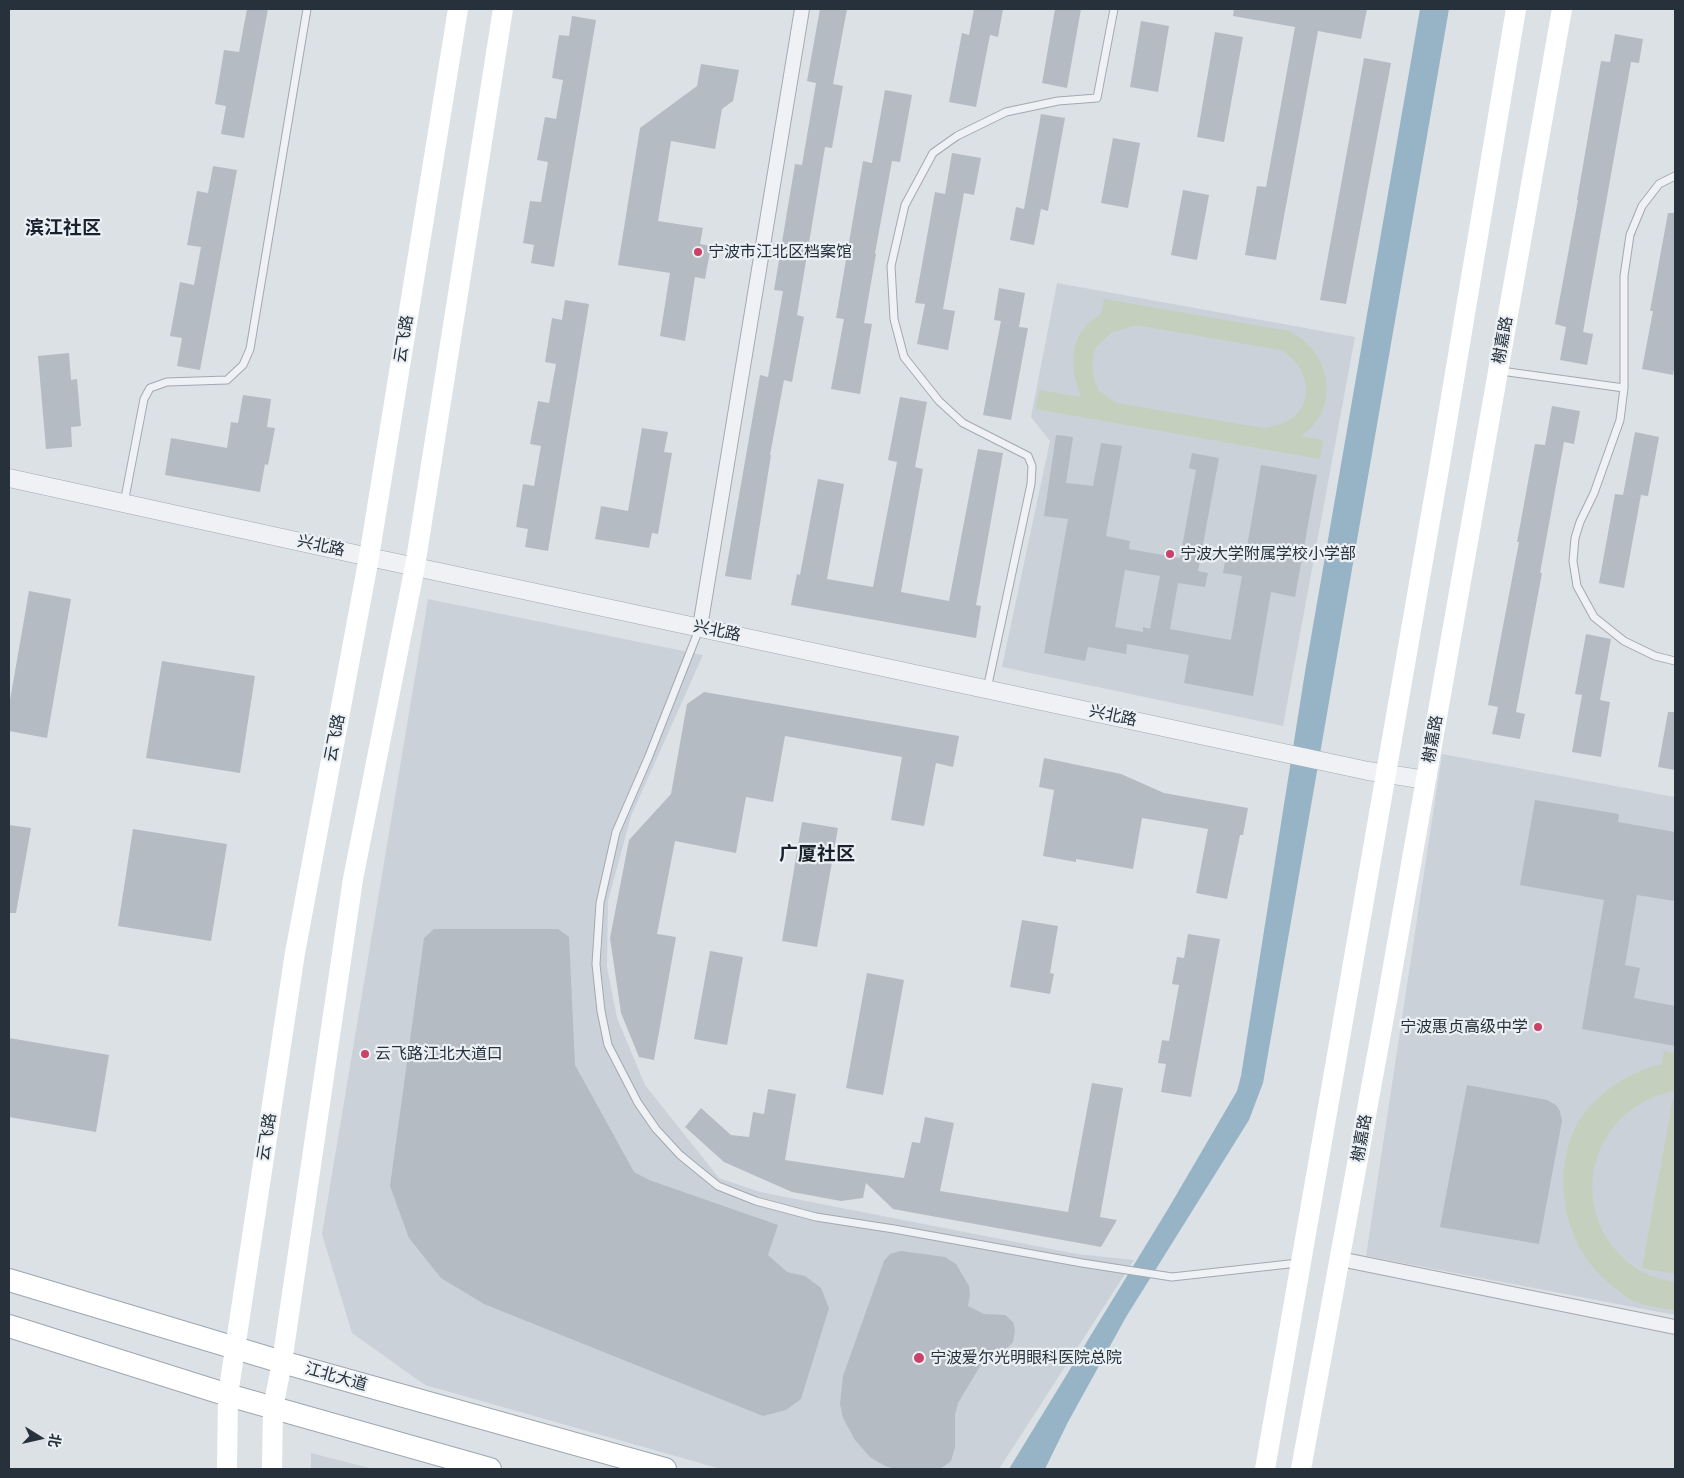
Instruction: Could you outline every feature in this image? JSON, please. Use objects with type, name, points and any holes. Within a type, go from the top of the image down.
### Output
[{"type":"main road","name":"云飞路","points":[[227,1469],[228,1395],[295,953],[369,557],[458,9]]},
{"type":"main road","points":[[272,1469],[273,1408],[282,1362],[353,879],[415,566],[503,9]]},
{"type":"main road","points":[[1265,1469],[1301,1263],[1377,773],[1516,9]]},
{"type":"main road","name":"榭嘉路","points":[[1301,1469],[1426,780],[1562,9]]},
{"type":"main road","name":"江北大道","points":[[9,1280],[282,1362],[666,1469]]},
{"type":"main road","points":[[9,1326],[228,1395],[490,1469]]},
{"type":"street","points":[[700,627],[802,9]]},
{"type":"street","name":"兴北路","points":[[9,478],[1377,773],[1426,780]]},
{"type":"street","points":[[1340,1259],[1675,1327]]},
{"type":"lane","points":[[124,503],[144,399],[150,388],[167,382],[227,380],[243,365],[250,349],[307,9]]},
{"type":"lane","points":[[987,689],[1030,484],[1032,466],[1028,456],[963,423],[939,401],[904,358],[894,319],[891,266],[905,205],[933,153],[957,136],[1006,112],[1058,101],[1097,98],[1114,9]]},
{"type":"lane","points":[[1675,176],[1659,184],[1642,206],[1630,235],[1624,276],[1624,388],[1620,420],[1594,493],[1580,522],[1575,538],[1573,561],[1577,586],[1594,617],[1624,641],[1655,656],[1675,661]]},
{"type":"lane","points":[[1498,371],[1624,388]]},
{"type":"lane","points":[[700,627],[649,756],[616,832],[600,903],[596,964],[601,1011],[608,1045],[638,1103],[656,1129],[680,1155],[718,1186],[756,1201],[816,1217],[1172,1277],[1301,1263]]},
{"type":"shaded area","name":"宁波大学附属学校小学部","points":[[1057,283],[1355,337],[1283,726],[1002,667],[1050,441],[1031,417]]},
{"type":"shaded area","points":[[428,599],[703,655],[631,816],[608,901],[607,967],[617,1018],[645,1085],[719,1178],[760,1192],[1077,1254],[1134,1260],[999,1469],[721,1469],[425,1385],[352,1333],[322,1234]]},
{"type":"shaded area","name":"宁波惠贞高级中学","points":[[1442,754],[1675,797],[1675,1315],[1366,1256]]},
{"type":"shaded area","points":[[311,1453],[373,1469],[311,1469]]},
{"type":"green space","points":[[1104,299],[1289,331],[1303,340],[1314,352],[1322,366],[1326,381],[1326,396],[1322,411],[1314,425],[1301,436],[1323,440],[1320,459],[1036,409],[1039,390],[1081,397],[1074,373],[1074,351],[1082,330],[1101,314]],"holes":[[[1136,325],[1280,350],[1288,355],[1301,370],[1306,388],[1306,398],[1302,407],[1293,418],[1281,424],[1263,428],[1117,403],[1099,391],[1094,380],[1092,366],[1096,347],[1111,333]]]},
{"type":"green space","points":[[1664,1051],[1675,1053],[1675,1091],[1656,1096],[1644,1102],[1627,1113],[1612,1129],[1601,1148],[1594,1168],[1592,1188],[1595,1209],[1602,1229],[1613,1247],[1639,1270],[1657,1278],[1675,1282],[1675,1310],[1647,1306],[1626,1297],[1594,1269],[1572,1231],[1566,1210],[1563,1188],[1564,1166],[1569,1144],[1577,1124],[1584,1114],[1602,1094],[1625,1078],[1662,1064]]},
{"type":"green space","points":[[1675,1093],[1675,1274],[1642,1268]]},
{"type":"water","points":[[1420,9],[1449,9],[1263,1083],[1249,1120],[1126,1317],[1068,1422],[1045,1469],[1009,1469],[1168,1209],[1237,1091],[1241,1076],[1305,672]]},
{"type":"building","points":[[247,9],[268,9],[244,138],[221,134],[226,106],[215,104],[224,50],[239,52]]},
{"type":"building","points":[[820,9],[847,9],[833,84],[843,86],[832,148],[825,147],[797,315],[804,317],[792,382],[784,380],[770,455],[751,580],[725,576],[760,375],[768,377],[783,291],[774,290],[795,164],[802,165],[816,83],[807,81]]},
{"type":"building","points":[[974,9],[1003,9],[998,37],[990,35],[976,107],[949,102],[962,33],[969,35]]},
{"type":"building","points":[[1055,9],[1081,9],[1067,88],[1042,83]]},
{"type":"building","points":[[1234,9],[1367,9],[1361,39],[1318,31],[1276,260],[1245,255],[1257,186],[1266,187],[1295,27],[1233,16]]},
{"type":"building","points":[[572,16],[596,20],[554,267],[531,263],[534,245],[523,243],[530,201],[541,202],[548,162],[537,160],[545,117],[556,119],[563,80],[552,78],[559,35],[569,36]]},
{"type":"building","points":[[1141,21],[1169,26],[1158,92],[1130,87]]},
{"type":"building","points":[[1215,32],[1243,37],[1224,142],[1197,137]]},
{"type":"building","points":[[1615,34],[1643,39],[1639,63],[1631,62],[1583,332],[1593,334],[1587,365],[1560,360],[1566,327],[1555,324],[1601,61],[1610,62]]},
{"type":"building","points":[[1364,58],[1391,63],[1346,304],[1320,300]]},
{"type":"building","points":[[701,64],[739,70],[733,101],[722,109],[715,149],[671,141],[658,221],[703,228],[700,244],[711,246],[705,279],[695,277],[685,341],[660,336],[670,273],[618,265],[640,128],[697,86]]},
{"type":"building","points":[[885,90],[912,95],[900,162],[892,161],[875,253],[864,323],[872,324],[860,394],[831,389],[844,319],[836,318],[863,161],[872,163]]},
{"type":"building","points":[[1041,114],[1065,118],[1048,211],[1041,209],[1034,245],[1010,240],[1016,207],[1024,209]]},
{"type":"building","points":[[1113,138],[1140,143],[1128,208],[1101,203]]},
{"type":"building","points":[[952,153],[981,158],[974,195],[964,193],[943,309],[955,311],[948,350],[917,344],[925,304],[915,303],[935,192],[945,194]]},
{"type":"building","points":[[213,166],[237,170],[200,370],[177,366],[182,338],[170,336],[180,282],[194,285],[201,247],[187,245],[197,191],[208,193]]},
{"type":"building","points":[[1183,190],[1209,195],[1197,260],[1171,255]]},
{"type":"building","points":[[1668,213],[1675,213],[1675,363],[1673,375],[1642,369],[1653,311],[1650,311]]},
{"type":"building","points":[[999,288],[1025,293],[1019,327],[1028,328],[1011,420],[983,415],[1001,321],[994,320]]},
{"type":"building","points":[[565,300],[589,304],[548,551],[525,547],[528,529],[516,527],[523,484],[534,486],[541,446],[530,444],[538,401],[549,403],[556,364],[545,362],[552,318],[562,320]]},
{"type":"building","points":[[69,353],[71,380],[77,379],[81,426],[71,427],[72,447],[46,449],[38,356]]},
{"type":"building","points":[[243,395],[271,399],[267,427],[275,428],[268,465],[265,464],[260,492],[165,475],[171,438],[227,448],[231,422],[238,423]]},
{"type":"building","points":[[900,397],[927,402],[915,467],[923,469],[901,592],[949,601],[978,449],[1003,453],[976,605],[981,606],[976,638],[791,605],[797,574],[800,575],[818,479],[844,484],[827,579],[873,587],[897,462],[888,460]]},
{"type":"building","points":[[1552,406],[1580,411],[1574,444],[1564,442],[1540,573],[1542,573],[1516,712],[1525,714],[1520,739],[1492,734],[1498,707],[1488,705],[1519,542],[1517,542],[1535,444],[1545,445]]},
{"type":"building","points":[[642,428],[668,432],[664,452],[672,453],[658,534],[652,533],[649,548],[595,539],[601,506],[628,511]]},
{"type":"building","points":[[1635,432],[1659,437],[1648,496],[1641,495],[1624,588],[1599,583],[1615,494],[1623,495]]},
{"type":"building","points":[[1056,435],[1073,437],[1066,483],[1093,486],[1101,443],[1122,446],[1106,536],[1130,541],[1129,549],[1180,558],[1196,470],[1189,468],[1192,453],[1219,458],[1198,571],[1208,573],[1205,587],[1178,583],[1170,629],[1231,640],[1242,576],[1223,573],[1226,556],[1245,559],[1261,465],[1317,475],[1295,597],[1271,592],[1253,696],[1184,683],[1189,655],[1127,644],[1126,654],[1088,647],[1085,661],[1044,653],[1068,519],[1044,516]],"holes":[[[1125,570],[1160,576],[1150,629],[1143,627],[1143,632],[1115,627]]]},
{"type":"building","points":[[29,591],[71,599],[47,738],[9,731],[9,706]]},
{"type":"building","points":[[1586,634],[1611,639],[1600,700],[1610,702],[1601,757],[1572,752],[1582,695],[1575,694]]},
{"type":"building","points":[[162,661],[255,676],[240,773],[146,758]]},
{"type":"building","points":[[704,692],[959,736],[953,767],[936,763],[924,826],[891,820],[902,757],[785,736],[773,802],[746,797],[736,853],[675,841],[657,934],[676,937],[654,1060],[639,1057],[621,1013],[610,938],[629,840],[671,794],[687,704]]},
{"type":"building","points":[[1668,712],[1675,712],[1675,770],[1658,767]]},
{"type":"building","points":[[1044,758],[1121,774],[1164,793],[1248,808],[1243,835],[1240,835],[1227,899],[1196,893],[1208,829],[1142,818],[1133,869],[1076,859],[1076,862],[1043,856],[1054,790],[1039,787]]},
{"type":"building","points":[[1535,800],[1619,814],[1618,822],[1675,832],[1675,901],[1637,895],[1625,965],[1640,968],[1634,998],[1675,1006],[1675,1046],[1582,1029],[1604,900],[1520,885]]},
{"type":"building","points":[[802,822],[838,828],[817,947],[782,941]]},
{"type":"building","points":[[9,825],[31,828],[16,913],[9,913]]},
{"type":"building","points":[[133,829],[227,844],[211,941],[118,926]]},
{"type":"building","points":[[1022,920],[1058,926],[1050,973],[1054,974],[1050,994],[1010,987]]},
{"type":"building","points":[[434,929],[558,929],[569,937],[575,1065],[634,1172],[649,1180],[778,1225],[768,1255],[787,1272],[805,1276],[821,1288],[829,1308],[801,1399],[786,1410],[763,1416],[484,1304],[441,1278],[409,1238],[390,1186],[424,938]]},
{"type":"building","points":[[1188,934],[1220,939],[1191,1097],[1161,1092],[1166,1064],[1158,1063],[1162,1040],[1169,1041],[1179,985],[1172,984],[1177,957],[1184,958]]},
{"type":"building","points":[[710,951],[743,957],[727,1045],[694,1039]]},
{"type":"building","points":[[867,973],[904,980],[883,1095],[846,1088]]},
{"type":"building","points":[[9,1038],[109,1055],[96,1132],[9,1117]]},
{"type":"building","points":[[1092,1083],[1123,1088],[1100,1217],[1117,1220],[1101,1247],[893,1209],[866,1183],[863,1198],[841,1201],[792,1192],[724,1162],[685,1127],[701,1108],[731,1135],[749,1137],[753,1112],[764,1114],[768,1089],[796,1094],[785,1160],[904,1178],[912,1142],[920,1143],[925,1117],[954,1123],[940,1191],[1068,1212]]},
{"type":"building","points":[[1467,1085],[1547,1100],[1556,1105],[1560,1111],[1562,1121],[1539,1244],[1440,1227]]},
{"type":"building","name":"宁波爱尔光明眼科医院总院","points":[[901,1251],[945,1257],[956,1264],[969,1286],[968,1306],[984,1314],[1005,1315],[1013,1322],[1015,1330],[1013,1342],[1005,1350],[995,1353],[982,1363],[958,1403],[955,1415],[955,1447],[951,1461],[940,1469],[895,1469],[885,1466],[870,1457],[855,1440],[843,1418],[840,1404],[843,1376],[884,1261],[890,1254]]},
{"type":"place","name":"宁波市江北区档案馆","points":[[698,252]]},
{"type":"place","name":"宁波大学附属学校小学部","points":[[1170,554]]},
{"type":"place","name":"宁波惠贞高级中学","points":[[1538,1027]]},
{"type":"place","name":"云飞路江北大道口","points":[[365,1054]]},
{"type":"place","name":"宁波爱尔光明眼科医院总院","points":[[919,1358]]},
{"type":"district","name":"滨江社区","points":[[63,228]]},
{"type":"district","name":"广厦社区","points":[[817,854]]}]
